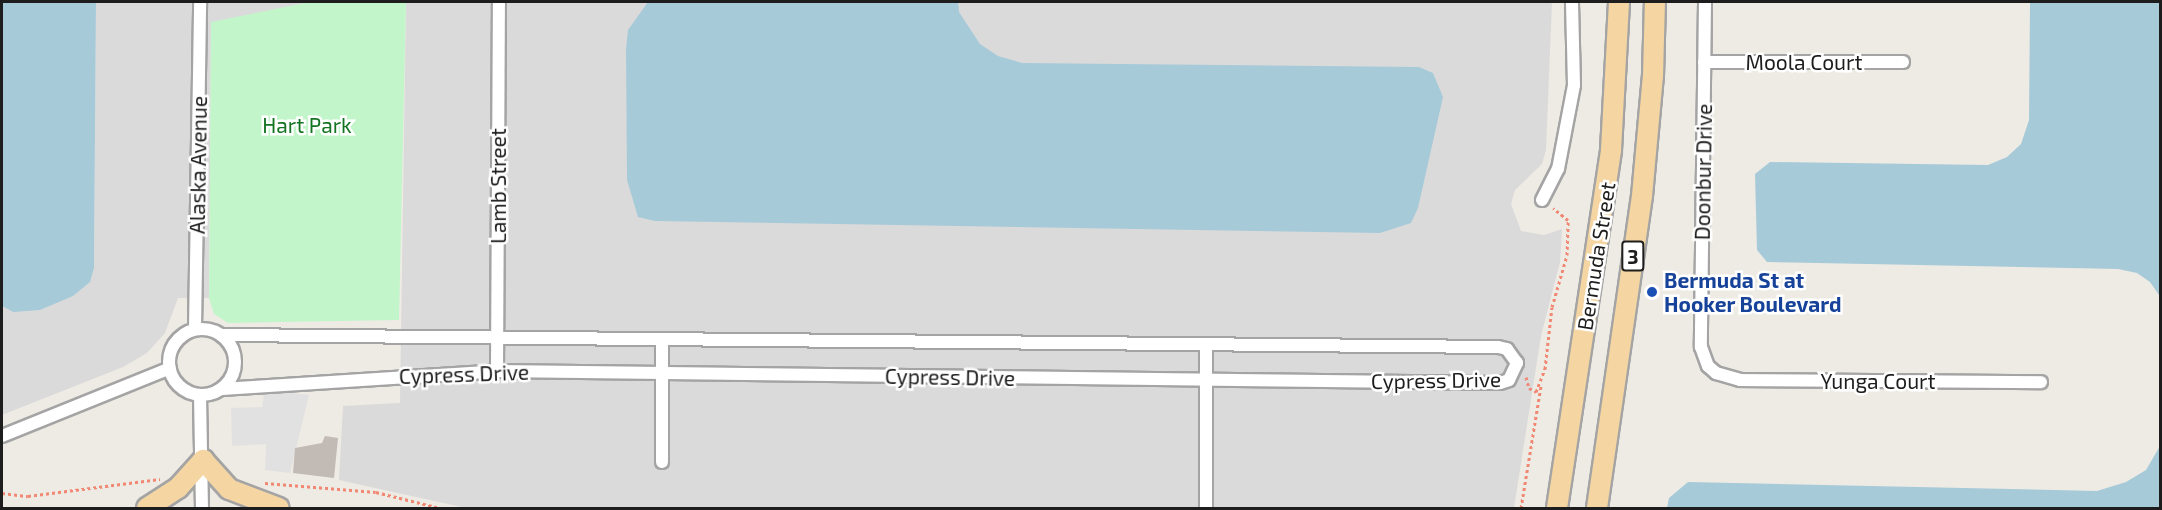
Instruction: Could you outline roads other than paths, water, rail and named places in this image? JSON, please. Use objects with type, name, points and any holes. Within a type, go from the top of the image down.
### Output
[{"type":"main road","name":"Bermuda Street","points":[[1557,508],[1611,150],[1619,2]]},
{"type":"main road","name":"Bermuda Street","points":[[1597,508],[1643,184],[1655,2]]},
{"type":"main road","points":[[147,508],[186,481],[203,460],[229,489],[279,508]]},
{"type":"street","name":"Alaska Avenue","points":[[195,329],[200,2]]},
{"type":"street","name":"Lamb Street","points":[[497,371],[499,2]]},
{"type":"street","points":[[1542,200],[1558,169],[1574,85],[1572,2]]},
{"type":"street","name":"Doonbur Drive","points":[[1705,2],[1701,347],[1716,373]]},
{"type":"street","name":"Moola Court","points":[[1704,62],[1903,62]]},
{"type":"street","points":[[195,329],[222,335],[234,350],[236,362],[233,375],[222,389],[200,395],[180,387],[170,368],[176,341],[195,329]]},
{"type":"street","name":"Cypress Drive","points":[[222,335],[497,335],[662,339],[1498,347],[1507,349],[1517,363],[1509,380],[1500,383],[497,371],[222,389]]},
{"type":"street","points":[[662,339],[662,462]]},
{"type":"street","points":[[1206,344],[1206,508]]},
{"type":"street","points":[[2,436],[170,368]]},
{"type":"street","name":"Yunga Court","points":[[1716,373],[1740,380],[2041,382]]},
{"type":"street","points":[[200,395],[203,460],[202,508]]},
{"type":"water","points":[[2,2],[96,2],[94,268],[90,282],[73,296],[40,310],[13,312],[2,306]]},
{"type":"water","points":[[648,2],[958,2],[959,12],[980,44],[998,56],[1022,63],[1419,67],[1433,73],[1443,97],[1418,208],[1411,223],[1380,233],[655,221],[638,217],[627,180],[626,49],[628,30]]},
{"type":"water","points":[[2030,2],[2160,2],[2160,339],[2159,295],[2150,282],[2137,273],[2118,269],[1767,262],[1757,250],[1755,174],[1770,162],[1988,165],[2007,157],[2021,144],[2029,120]]},
{"type":"water","points":[[2160,446],[2160,508],[1667,508],[1669,498],[1688,482],[2097,491],[2126,482],[2146,470]]},
{"type":"place","name":"Bermuda St at Hooker Boulevard","points":[[1652,292]]},
{"type":"park label","name":"Hart Park","points":[[307,125]]}]
